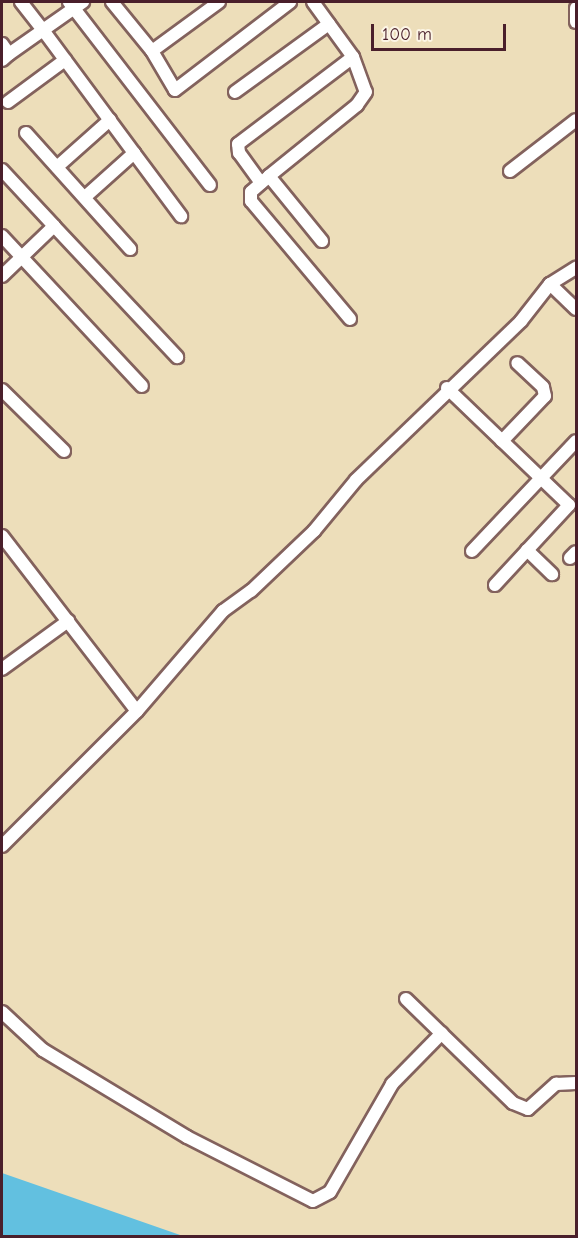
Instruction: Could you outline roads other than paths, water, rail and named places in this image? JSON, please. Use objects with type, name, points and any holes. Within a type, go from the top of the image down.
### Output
[{"type":"street","points":[[21,2],[181,216]]},
{"type":"street","points":[[112,2],[152,51],[175,90],[290,2]]},
{"type":"street","points":[[152,51],[219,2]]},
{"type":"street","points":[[313,2],[353,57],[366,92],[364,97],[251,192],[250,201],[350,319]]},
{"type":"street","points":[[4,53],[43,30],[75,4],[210,185]]},
{"type":"street","points":[[576,8],[576,22]]},
{"type":"street","points":[[235,92],[329,24]]},
{"type":"street","points":[[322,241],[239,153],[238,144],[353,57]]},
{"type":"street","points":[[8,102],[65,60]]},
{"type":"street","points":[[57,167],[110,120]]},
{"type":"street","points":[[510,171],[576,120]]},
{"type":"street","points":[[26,133],[130,249]]},
{"type":"street","points":[[85,197],[134,153]]},
{"type":"street","points":[[2,170],[177,357]]},
{"type":"street","points":[[2,276],[54,226]]},
{"type":"street","points":[[2,236],[142,386]]},
{"type":"street","points":[[2,846],[137,711],[204,631],[314,531],[356,480],[447,388],[466,376],[521,321],[550,284],[576,268]]},
{"type":"street","points":[[550,284],[576,309]]},
{"type":"street","points":[[502,441],[545,396],[543,387],[517,363]]},
{"type":"street","points":[[447,388],[569,505],[495,585]]},
{"type":"street","points":[[2,390],[64,451]]},
{"type":"street","points":[[472,551],[576,441]]},
{"type":"street","points":[[2,536],[137,711]]},
{"type":"street","points":[[527,550],[552,574]]},
{"type":"street","points":[[2,669],[68,621]]},
{"type":"street","points":[[406,999],[513,1103],[528,1109],[556,1084],[576,1083]]},
{"type":"street","points":[[2,1012],[43,1050],[187,1137],[314,1201],[330,1192],[398,1077],[442,1033]]},
{"type":"water","points":[[2,1173],[183,1236],[2,1236]]}]
